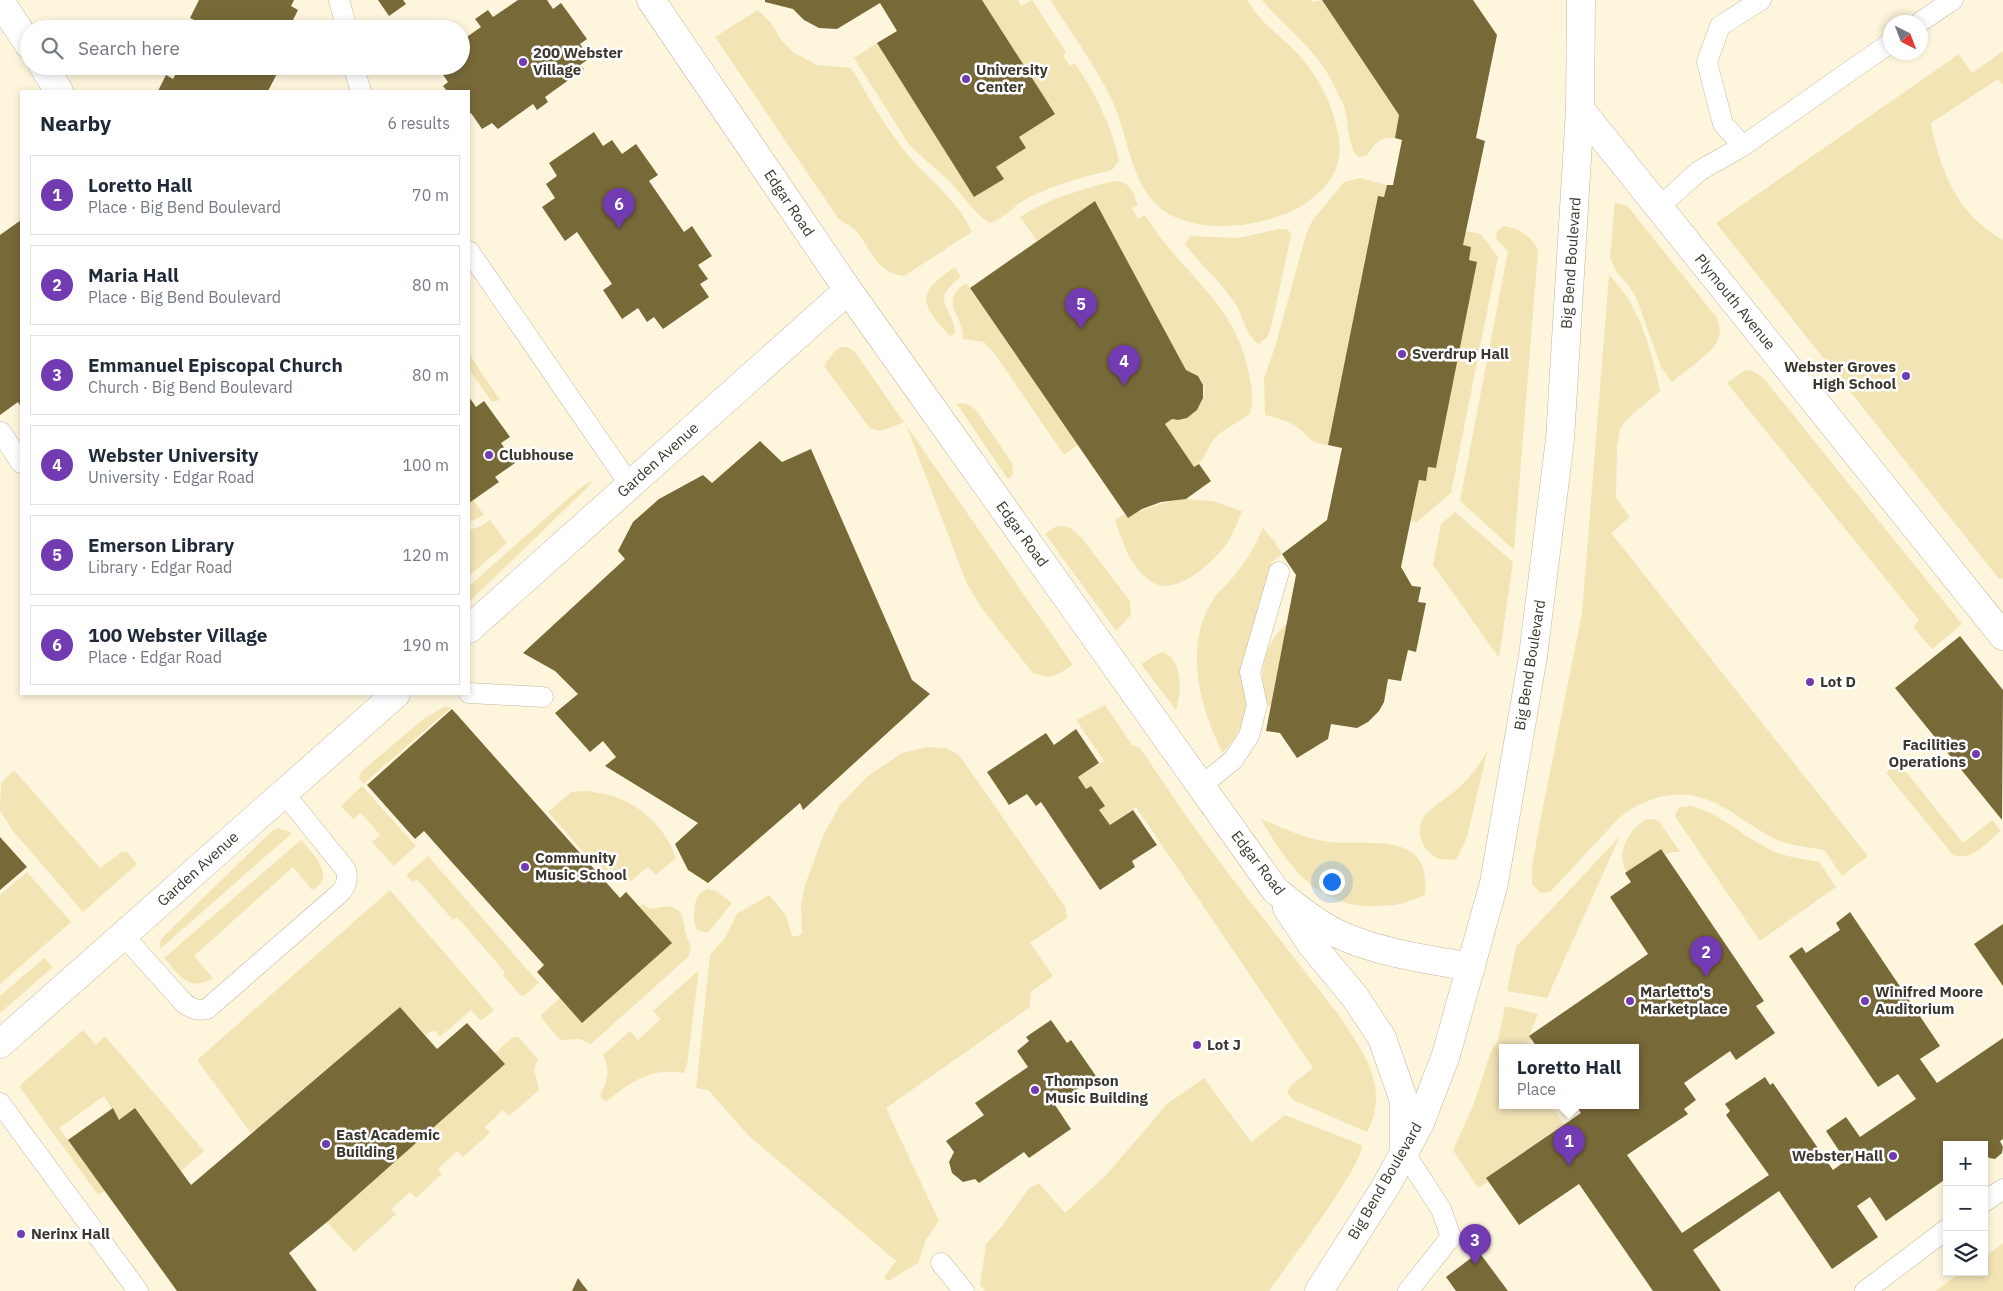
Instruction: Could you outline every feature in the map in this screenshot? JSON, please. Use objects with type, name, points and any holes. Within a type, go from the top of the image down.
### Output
[{"type":"street","name":"Edgar Road","points":[[651,0],[848,290],[1275,890],[1307,916],[1338,934],[1400,955],[1471,967]]},
{"type":"street","points":[[0,1],[20,31]]},
{"type":"street","name":"Big Bend Boulevard","points":[[1319,1291],[1386,1186],[1420,1123],[1446,1055],[1494,883],[1533,656],[1560,439],[1587,4]]},
{"type":"street","points":[[49,75],[58,90]]},
{"type":"street","name":"Plymouth Avenue","points":[[1580,109],[2003,636]]},
{"type":"street","name":"Garden Avenue","points":[[470,628],[848,290]]},
{"type":"street","name":"Garden Avenue","points":[[0,1044],[395,695]]},
{"type":"street","points":[[1275,890],[1311,944],[1355,997],[1382,1038],[1404,1101],[1404,1152]]},
{"type":"lane","points":[[339,0],[345,20]]},
{"type":"lane","points":[[1743,146],[1722,124],[1707,62],[1720,26],[1761,0]]},
{"type":"lane","points":[[1928,17],[1953,0]]},
{"type":"lane","points":[[1659,207],[1699,171],[1743,146],[1883,48]]},
{"type":"lane","points":[[356,75],[361,90]]},
{"type":"lane","points":[[470,252],[630,485]]},
{"type":"lane","points":[[1,432],[20,461]]},
{"type":"lane","points":[[1201,786],[1233,760],[1243,747],[1248,736],[1257,705],[1250,672],[1279,572]]},
{"type":"lane","points":[[470,693],[543,697]]},
{"type":"lane","points":[[123,935],[184,1003],[191,1009],[199,1011],[207,1009],[340,893],[346,885],[348,878],[346,870],[284,793]]},
{"type":"lane","points":[[0,1103],[90,1223],[138,1291]]},
{"type":"lane","points":[[1404,1152],[1441,1209],[1450,1237],[1408,1291]]},
{"type":"lane","points":[[1988,1199],[2003,1189]]},
{"type":"lane","points":[[1866,1291],[1944,1231]]},
{"type":"lane","points":[[941,1263],[964,1291]]},
{"type":"shaded area","points":[[982,0],[1018,0],[1021,6],[1032,0],[1066,52],[1063,55],[1070,66],[1075,63],[1096,98],[1112,135],[1119,161],[1112,170],[1069,181],[1038,193],[989,223],[977,213],[946,178],[908,143],[854,58],[877,43],[975,197],[1003,179],[996,167],[1026,148],[1019,137],[1054,114]]},
{"type":"shaded area","points":[[1050,0],[1247,0],[1261,19],[1304,61],[1318,81],[1329,103],[1339,138],[1337,166],[1323,189],[1300,207],[1271,219],[1239,225],[1208,225],[1180,219],[1158,206],[1149,196],[1136,172],[1115,107],[1101,79]]},
{"type":"shaded area","points":[[1262,0],[1311,0],[1312,2],[1322,0],[1399,115],[1395,138],[1380,140],[1368,154],[1358,157],[1350,140],[1344,106],[1327,72],[1310,50]]},
{"type":"shaded area","points":[[758,10],[771,23],[782,41],[793,52],[817,65],[851,68],[892,135],[916,164],[951,200],[972,232],[904,276],[887,271],[881,266],[855,230],[838,218],[715,37]]},
{"type":"shaded area","points":[[2003,51],[2003,85],[1998,79],[1931,123],[1946,175],[1963,205],[1987,230],[2003,240],[2003,578],[1999,579],[1716,223],[1959,54],[1972,73]]},
{"type":"shaded area","points":[[1360,178],[1387,185],[1384,197],[1378,197],[1328,445],[1314,441],[1291,423],[1265,415],[1264,378],[1275,347],[1306,235],[1312,221],[1344,182]]},
{"type":"shaded area","points":[[1115,181],[1125,183],[1131,188],[1138,205],[1132,208],[1138,219],[1145,215],[1175,255],[1221,309],[1233,329],[1243,352],[1252,392],[1250,413],[1216,437],[1210,444],[1204,457],[1194,467],[1165,424],[1172,419],[1188,417],[1195,412],[1203,398],[1204,390],[1202,383],[1195,374],[1186,370],[1095,201],[1037,241],[1020,217],[1054,199]]},
{"type":"shaded area","points":[[1615,202],[1627,206],[1634,214],[1718,320],[1720,332],[1716,344],[1672,382],[1661,367],[1637,300],[1630,287],[1617,273],[1610,258]]},
{"type":"shaded area","points":[[1503,226],[1513,228],[1529,237],[1538,251],[1514,550],[1460,501],[1508,251],[1496,239],[1497,231]]},
{"type":"shaded area","points":[[1286,229],[1290,232],[1291,236],[1272,323],[1268,336],[1259,344],[1249,334],[1232,299],[1185,244],[1190,236],[1238,238]]},
{"type":"shaded area","points":[[1466,231],[1481,234],[1498,257],[1451,493],[1417,522],[1410,521],[1419,480],[1426,481],[1428,467],[1436,468],[1477,262],[1469,260],[1463,245]]},
{"type":"shaded area","points":[[955,267],[961,277],[951,285],[944,298],[955,333],[950,336],[932,315],[926,299],[933,285]]},
{"type":"shaded area","points":[[1609,275],[1628,300],[1643,329],[1660,391],[1626,420],[1620,429],[1617,447],[1616,498],[1630,517],[1611,533],[1868,856],[1842,876],[1824,850],[1793,845],[1775,839],[1714,802],[1701,797],[1672,795],[1644,802],[1620,817],[1550,892],[1541,893],[1532,884],[1532,866],[1539,827],[1582,613]]},
{"type":"shaded area","points":[[966,283],[1078,445],[1064,455],[994,353],[984,342],[963,339],[960,323],[954,309],[953,297]]},
{"type":"shaded area","points":[[840,347],[847,347],[855,352],[904,422],[882,430],[869,427],[824,366]]},
{"type":"shaded area","points":[[470,355],[500,400],[492,402],[470,370]]},
{"type":"shaded area","points":[[1745,370],[1758,374],[1765,380],[1962,624],[1932,649],[1913,627],[1919,620],[1727,383]]},
{"type":"shaded area","points":[[957,404],[970,405],[976,410],[1012,463],[1013,474],[1010,478],[1007,478]]},
{"type":"shaded area","points":[[907,426],[1073,665],[1054,676],[1044,676],[1032,672],[983,610],[967,584]]},
{"type":"shaded area","points":[[594,479],[586,489],[470,601],[470,585],[579,489]]},
{"type":"shaded area","points":[[1186,499],[1213,501],[1242,511],[1228,542],[1204,568],[1174,585],[1156,584],[1141,573],[1135,565],[1125,547],[1115,520],[1125,514],[1128,518],[1156,505]]},
{"type":"shaded area","points":[[473,500],[484,515],[470,522],[470,502]]},
{"type":"shaded area","points":[[1455,512],[1513,562],[1499,658],[1433,565],[1441,524]]},
{"type":"shaded area","points":[[490,520],[507,543],[470,575],[470,530],[482,526]]},
{"type":"shaded area","points":[[1064,526],[1072,529],[1081,537],[1130,601],[1131,615],[1116,631],[1045,534],[1055,527]]},
{"type":"shaded area","points":[[1263,528],[1282,554],[1272,562],[1241,672],[1248,703],[1245,719],[1223,753],[1215,736],[1202,697],[1197,657],[1199,637],[1204,618],[1213,600],[1242,566]]},
{"type":"shaded area","points":[[1287,623],[1271,708],[1264,692],[1262,673],[1266,654],[1275,636]]},
{"type":"shaded area","points":[[1164,652],[1175,663],[1178,670],[1180,687],[1176,710],[1141,664]]},
{"type":"shaded area","points":[[1105,705],[1132,745],[1140,748],[1186,816],[1338,1014],[1356,1042],[1371,1070],[1375,1084],[1376,1100],[1374,1115],[1367,1132],[1293,1100],[1287,1092],[1291,1085],[1313,1068],[1136,807],[1110,825],[1099,810],[1091,786],[1086,789],[1078,777],[1104,761],[1076,720]]},
{"type":"shaded area","points":[[444,707],[452,707],[363,784],[359,778],[361,772],[422,720]]},
{"type":"shaded area","points":[[927,747],[946,748],[959,755],[1066,908],[1067,918],[1030,943],[1053,976],[1031,992],[1030,1007],[886,1108],[939,1221],[926,1240],[918,1263],[888,1281],[884,1277],[896,1261],[749,1136],[708,1090],[696,1088],[710,955],[724,939],[737,914],[769,895],[786,915],[792,936],[802,934],[801,905],[805,885],[824,834],[840,805],[868,776],[902,753]]},
{"type":"shaded area","points":[[1488,749],[1467,837],[1456,860],[1440,859],[1429,853],[1425,848],[1420,836],[1420,824],[1430,810],[1465,782],[1478,766]]},
{"type":"shaded area","points":[[1898,762],[1963,843],[1992,820],[2001,831],[1979,850],[1967,856],[1953,855],[1886,773]]},
{"type":"shaded area","points":[[14,770],[100,868],[122,852],[127,852],[137,864],[83,912],[12,830],[0,810],[1,783]]},
{"type":"shaded area","points":[[362,786],[416,846],[394,866],[372,842],[380,835],[361,813],[353,819],[341,806]]},
{"type":"shaded area","points":[[588,791],[615,797],[638,808],[661,830],[676,858],[656,875],[648,867],[627,884],[621,878],[602,873],[548,812],[571,792]]},
{"type":"shaded area","points":[[1691,806],[1713,814],[1762,846],[1773,851],[1819,862],[1836,887],[1760,941],[1676,818],[1675,814],[1680,807]]},
{"type":"shaded area","points":[[1261,819],[1321,841],[1381,843],[1409,851],[1419,860],[1425,874],[1425,895],[1397,905],[1356,905],[1338,900],[1321,892],[1294,868]]},
{"type":"shaded area","points":[[1646,819],[1659,821],[1680,852],[1664,855],[1660,849],[1627,872],[1623,865],[1623,850],[1634,829]]},
{"type":"shaded area","points":[[278,828],[292,833],[160,949],[160,942],[163,937],[272,831]]},
{"type":"shaded area","points":[[1620,836],[1547,998],[1507,991],[1516,947]]},
{"type":"shaded area","points":[[301,840],[316,858],[323,872],[323,879],[319,885],[312,890],[293,867],[194,956],[213,978],[197,984],[191,983],[180,976],[164,958]]},
{"type":"shaded area","points":[[428,856],[539,983],[525,995],[521,996],[503,975],[505,972],[457,917],[453,920],[417,879],[413,882],[406,875]]},
{"type":"shaded area","points":[[27,872],[71,922],[0,984],[0,895]]},
{"type":"shaded area","points":[[708,889],[716,891],[732,903],[708,933],[697,930],[694,913],[698,896]]},
{"type":"shaded area","points":[[390,890],[494,1010],[481,1021],[471,1010],[440,1037],[436,1031],[426,1035],[400,1007],[251,1133],[197,1060]]},
{"type":"shaded area","points":[[643,904],[650,909],[668,906],[679,912],[683,918],[685,932],[691,946],[688,957],[591,1044],[580,1039],[560,1040],[542,1019],[541,1015],[560,998]]},
{"type":"shaded area","points":[[44,958],[53,967],[0,1013],[0,996]]},
{"type":"shaded area","points":[[699,970],[687,1065],[684,1073],[661,1072],[651,1074],[633,1082],[606,1102],[600,1096],[607,1076],[607,1066],[603,1055],[630,1031],[638,1040],[661,1019],[653,1011]]},
{"type":"shaded area","points":[[1505,1006],[1538,1014],[1529,1036],[1531,1040],[1525,1044],[1499,1044],[1499,1109],[1554,1109],[1564,1124],[1487,1177],[1489,1181],[1478,1188],[1453,1150],[1473,1106],[1491,1051],[1498,1041]]},
{"type":"shaded area","points":[[83,1030],[96,1045],[105,1036],[204,1151],[181,1171],[135,1108],[119,1120],[104,1096],[59,1128],[105,1191],[98,1195],[19,1086]]},
{"type":"shaded area","points":[[513,1037],[518,1037],[538,1059],[534,1069],[539,1090],[509,1116],[503,1110],[485,1127],[490,1133],[463,1157],[457,1151],[438,1169],[442,1174],[416,1198],[410,1192],[391,1209],[396,1214],[354,1252],[327,1222],[504,1063],[495,1053]]},
{"type":"shaded area","points":[[1204,1078],[1251,1142],[1285,1115],[1362,1145],[1359,1156],[1337,1194],[1306,1241],[1269,1291],[985,1291],[980,1285],[986,1244],[1002,1226],[1029,1188],[1039,1183],[1065,1213],[1108,1173],[1167,1104]]},
{"type":"shaded area","points":[[2003,1243],[2003,1291],[1935,1291],[1956,1276],[1988,1276],[1988,1254]]},
{"type":"building","points":[[199,0],[294,0],[291,6],[298,10],[293,20],[194,20],[190,18]]},
{"type":"building","points":[[378,0],[403,0],[406,4],[389,16]]},
{"type":"building","name":"200 Webster Village","points":[[518,0],[547,0],[553,9],[561,3],[587,39],[580,44],[590,58],[580,65],[584,69],[545,97],[548,102],[537,110],[533,104],[498,129],[492,123],[482,129],[470,114],[470,90],[446,90],[443,86],[448,82],[443,75],[470,75],[470,35],[481,27],[475,19],[488,10],[493,17]]},
{"type":"building","name":"University Center","points":[[765,0],[982,0],[1055,114],[1019,137],[1026,148],[996,167],[1004,179],[974,197],[877,43],[897,31],[880,3],[837,29],[819,28],[804,20],[793,9],[765,2]]},
{"type":"building","name":"Sverdrup Hall","points":[[1322,0],[1473,0],[1497,35],[1476,138],[1485,141],[1463,245],[1471,247],[1469,260],[1477,262],[1436,468],[1428,467],[1426,481],[1419,480],[1401,567],[1412,586],[1421,587],[1418,602],[1426,603],[1416,652],[1408,650],[1401,681],[1388,679],[1384,702],[1379,711],[1368,722],[1357,728],[1331,724],[1328,739],[1297,758],[1280,733],[1266,731],[1296,575],[1282,554],[1327,520],[1342,448],[1328,445],[1378,196],[1384,197],[1387,185],[1393,185],[1402,140],[1395,138],[1399,115]]},
{"type":"building","points":[[166,75],[173,79],[175,75],[276,75],[269,90],[158,90]]},
{"type":"building","points":[[594,132],[603,146],[612,140],[622,154],[636,144],[658,175],[649,181],[684,232],[692,226],[712,256],[698,265],[708,279],[700,284],[709,297],[663,329],[654,317],[647,322],[638,308],[622,319],[603,290],[612,284],[577,232],[565,241],[542,207],[555,198],[546,184],[557,176],[549,163]]},
{"type":"building","points":[[1095,201],[1186,370],[1198,376],[1203,385],[1203,398],[1197,410],[1187,418],[1172,419],[1165,424],[1194,467],[1199,464],[1211,481],[1186,499],[1161,502],[1142,509],[1128,518],[970,288]]},
{"type":"building","points":[[20,221],[20,405],[18,402],[0,415],[0,235]]},
{"type":"building","name":"Clubhouse","points":[[470,398],[476,407],[484,401],[510,437],[501,443],[515,463],[495,477],[499,482],[470,502]]},
{"type":"building","points":[[760,441],[782,462],[811,449],[912,680],[930,694],[803,810],[800,803],[708,883],[688,870],[675,844],[698,823],[605,766],[616,757],[603,741],[590,752],[555,713],[578,694],[555,671],[523,653],[625,559],[618,551],[633,522],[659,499],[703,475],[712,483]]},
{"type":"building","name":"Facilities Operations","points":[[1960,636],[2003,690],[2002,820],[1895,688]]},
{"type":"building","name":"Community Music School","points":[[452,709],[620,898],[626,892],[672,943],[582,1023],[537,972],[544,965],[424,831],[415,839],[367,785]]},
{"type":"building","points":[[1076,729],[1099,763],[1078,777],[1086,789],[1091,786],[1105,806],[1099,810],[1110,825],[1133,810],[1157,845],[1132,861],[1135,867],[1100,890],[1041,802],[1036,806],[1027,794],[1009,805],[987,772],[1046,733],[1054,745]]},
{"type":"building","points":[[0,837],[27,867],[0,890]]},
{"type":"building","points":[[1661,849],[1764,1001],[1756,1006],[1775,1033],[1736,1060],[1730,1051],[1684,1083],[1696,1100],[1684,1109],[1688,1114],[1627,1155],[1682,1233],[1769,1175],[1726,1115],[1730,1111],[1725,1104],[1765,1077],[1770,1085],[1773,1083],[1833,1170],[1844,1162],[1838,1153],[1840,1152],[1826,1131],[1846,1117],[1860,1137],[1916,1099],[1898,1074],[1878,1087],[1789,956],[1802,947],[1806,953],[1840,930],[1836,923],[1850,912],[1940,1046],[1920,1059],[1937,1083],[2003,1038],[2003,1139],[2000,1141],[2003,1147],[2002,1153],[1995,1159],[1989,1158],[1988,1141],[1943,1141],[1943,1181],[1886,1221],[1870,1197],[1857,1206],[1878,1237],[1832,1269],[1779,1191],[1693,1250],[1721,1291],[1653,1291],[1579,1184],[1519,1225],[1486,1178],[1581,1113],[1578,1109],[1639,1109],[1639,1044],[1535,1044],[1529,1036],[1648,954],[1610,897],[1631,882],[1625,873]]},
{"type":"building","points":[[2003,924],[2003,986],[1974,944]]},
{"type":"building","name":"East Academic Building","points":[[400,1007],[437,1049],[467,1023],[505,1064],[327,1222],[289,1253],[317,1291],[177,1291],[68,1140],[113,1108],[119,1120],[135,1108],[191,1185]]},
{"type":"building","name":"Thompson Music Building","points":[[1051,1020],[1067,1043],[1071,1040],[1096,1076],[1055,1105],[1071,1129],[1029,1158],[1024,1152],[979,1183],[975,1179],[963,1182],[952,1173],[949,1162],[954,1152],[946,1141],[984,1115],[975,1103],[1028,1067],[1017,1051],[1029,1041],[1026,1037]]},
{"type":"building","points":[[1479,1252],[1508,1291],[1456,1291],[1446,1277]]},
{"type":"building","points":[[578,1278],[583,1285],[588,1291],[572,1291]]},
{"type":"place","name":"200 Webster Village","points":[[523,62]]},
{"type":"place","name":"University Center","points":[[966,79]]},
{"type":"place","name":"100 Webster Village","points":[[619,229]]},
{"type":"place","name":"Emerson Library","points":[[1081,329]]},
{"type":"place","name":"Sverdrup Hall","points":[[1402,354]]},
{"type":"place","name":"Webster Groves High School","points":[[1906,376]]},
{"type":"place","name":"Webster University","points":[[1124,386]]},
{"type":"place","name":"Clubhouse","points":[[489,455]]},
{"type":"place","name":"Lot D","points":[[1810,682]]},
{"type":"place","name":"Facilities Operations","points":[[1976,754]]},
{"type":"place","name":"Community Music School","points":[[525,867]]},
{"type":"place","name":"Maria Hall","points":[[1706,977]]},
{"type":"place","name":"Marletto's Marketplace","points":[[1630,1001]]},
{"type":"place","name":"Winifred Moore Auditorium","points":[[1865,1001]]},
{"type":"place","name":"Lot J","points":[[1197,1045]]},
{"type":"place","name":"Thompson Music Building","points":[[1035,1090]]},
{"type":"place","name":"East Academic Building","points":[[326,1144]]},
{"type":"place","name":"Webster Hall","points":[[1893,1156]]},
{"type":"place","name":"Loretto Hall","points":[[1569,1166]]},
{"type":"place","name":"Nerinx Hall","points":[[21,1234]]},
{"type":"place","name":"Emmanuel Episcopal Church","points":[[1475,1265]]}]
